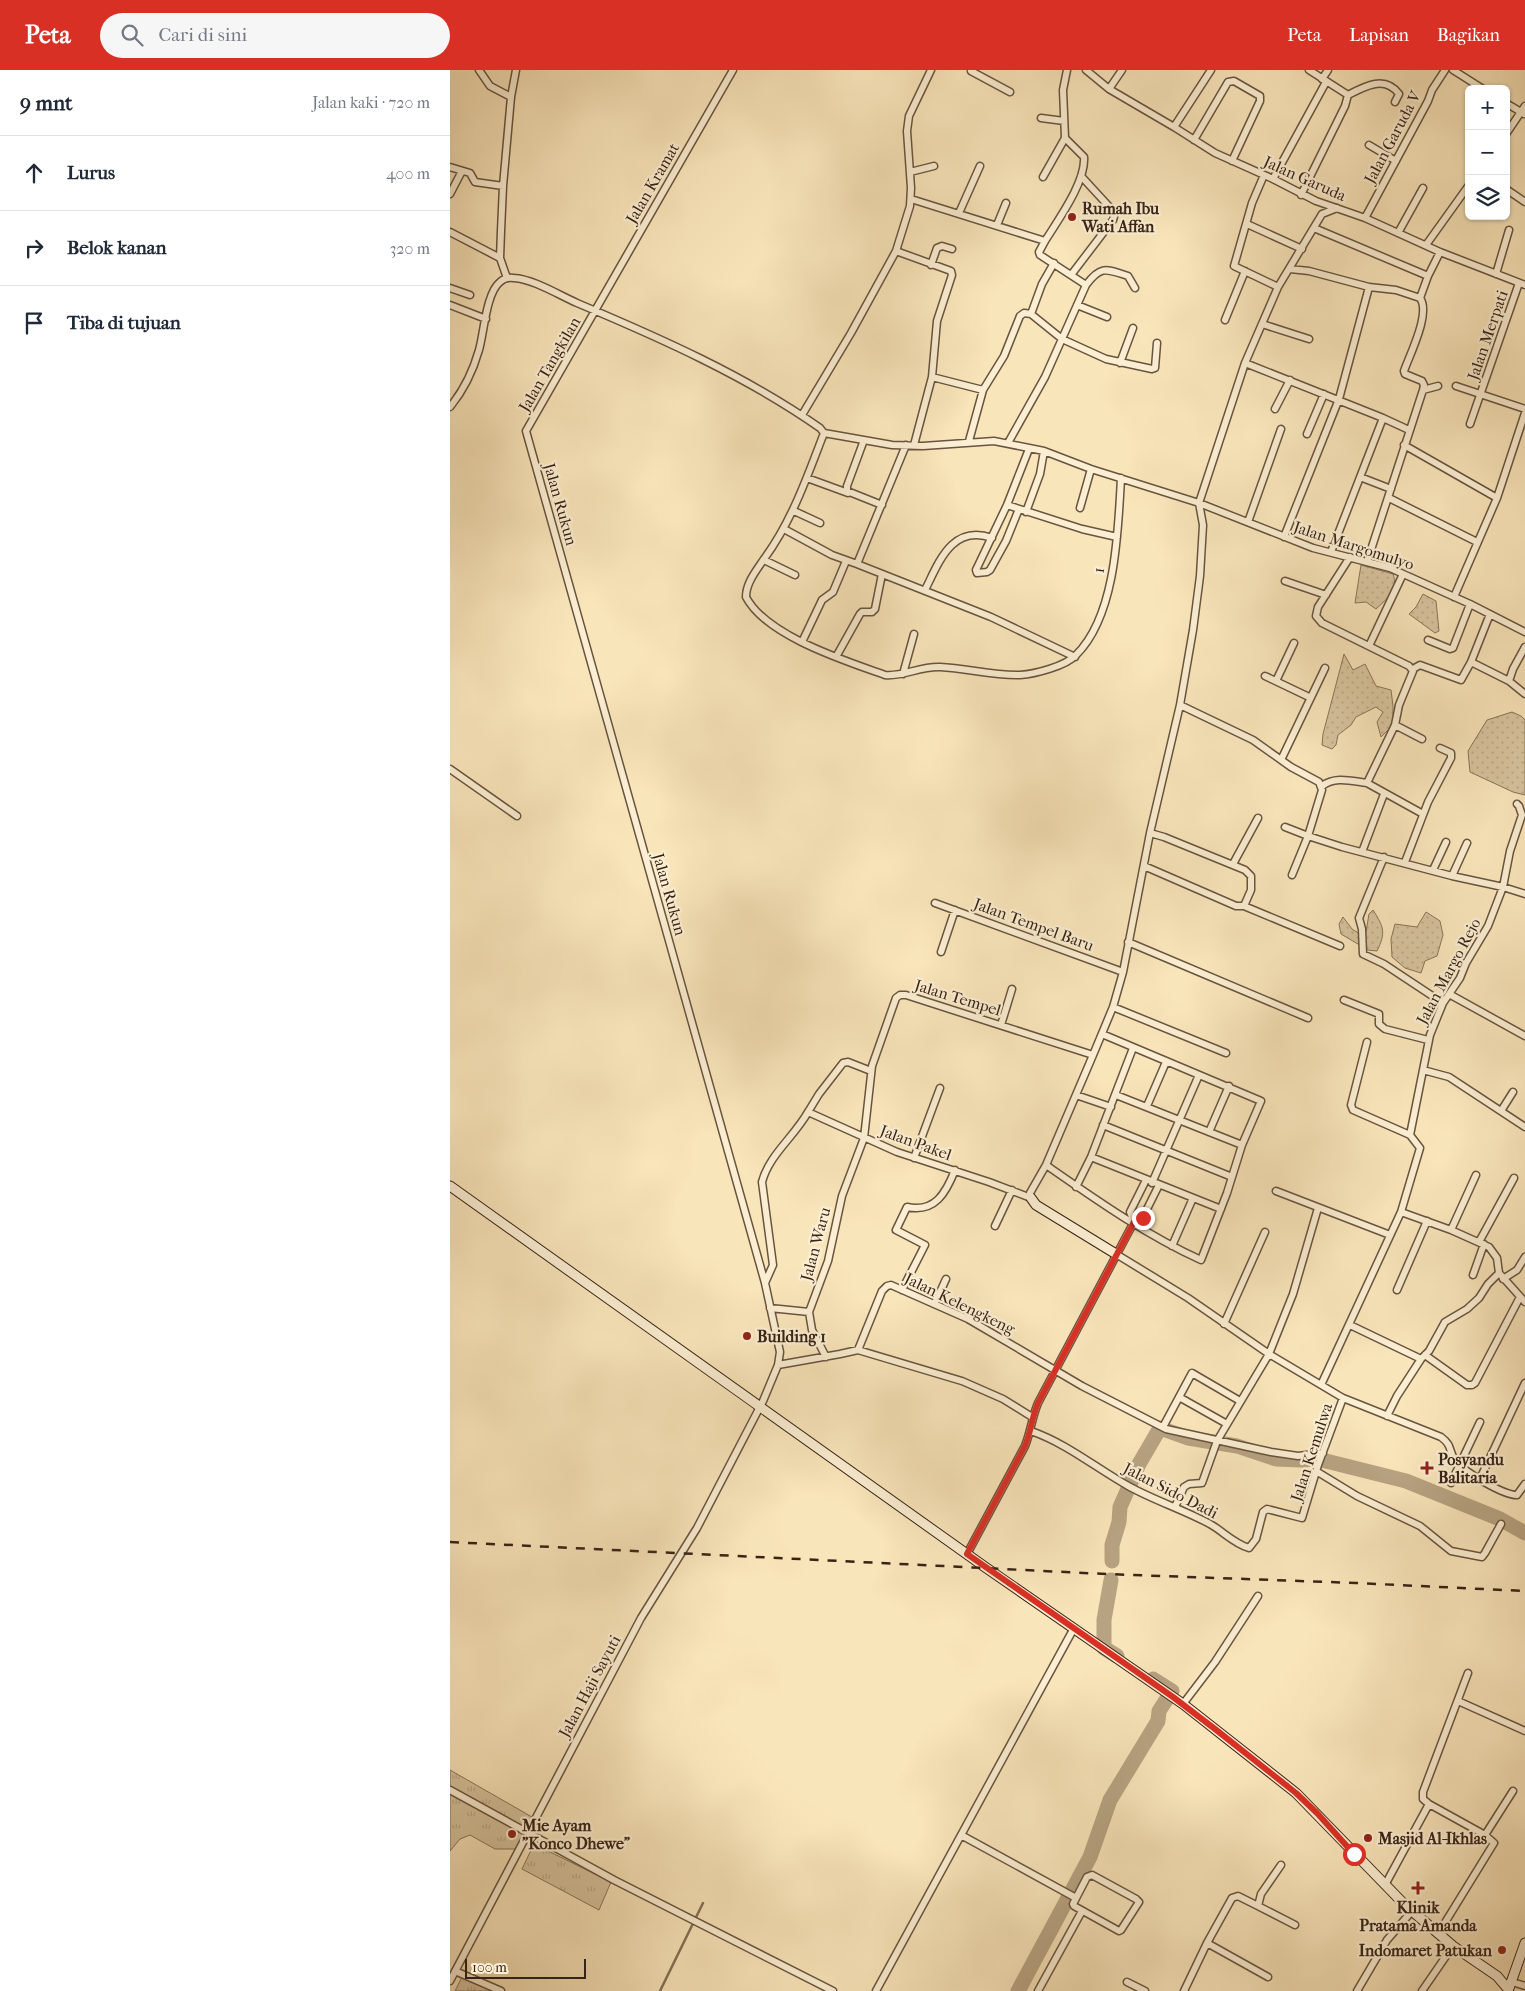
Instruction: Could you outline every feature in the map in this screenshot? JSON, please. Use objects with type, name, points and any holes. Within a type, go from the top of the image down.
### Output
[{"type":"main road","points":[[450,1186],[760,1408],[1183,1704],[1296,1793],[1385,1885],[1438,1934],[1511,1984]]},
{"type":"main road","points":[[1031,1198],[1036,1205],[1116,1254]]},
{"type":"main road","points":[[1511,1984],[1525,1945]]},
{"type":"main road","points":[[1498,1976],[1511,1984]]},
{"type":"street","points":[[479,70],[490,86],[511,97]]},
{"type":"street","points":[[506,278],[500,258],[503,186],[511,97],[516,70]]},
{"type":"street","name":"Jalan Kramat","points":[[595,310],[733,70]]},
{"type":"street","points":[[802,415],[851,333],[896,251],[911,199],[907,131],[909,116],[931,70]]},
{"type":"street","points":[[970,70],[1010,92]]},
{"type":"street","points":[[1043,178],[1065,138],[1062,90],[1067,70]]},
{"type":"street","name":"Jalan Garuda","points":[[1086,70],[1109,89],[1215,153],[1273,179],[1301,195],[1365,218],[1440,252],[1522,284]]},
{"type":"street","points":[[1109,89],[1122,70]]},
{"type":"street","points":[[1308,70],[1348,95]]},
{"type":"street","points":[[1273,179],[1328,70]]},
{"type":"street","name":"Jalan Garuda V","points":[[1365,218],[1432,90],[1445,70]]},
{"type":"street","points":[[1453,70],[1477,85]]},
{"type":"street","points":[[1174,127],[1209,71]]},
{"type":"street","points":[[1194,140],[1228,82],[1234,81],[1240,84],[1260,96],[1260,101],[1232,161]]},
{"type":"street","points":[[1301,195],[1345,106],[1348,95],[1368,85],[1384,83],[1390,85],[1399,94],[1396,102]]},
{"type":"street","points":[[1510,106],[1523,114]]},
{"type":"street","points":[[1509,130],[1523,114],[1525,106]]},
{"type":"street","points":[[1041,118],[1064,121]]},
{"type":"street","points":[[1065,138],[1084,157],[1084,163],[1079,183],[1040,248],[1040,255],[1086,284]]},
{"type":"street","points":[[1369,145],[1396,161]]},
{"type":"street","points":[[910,172],[934,166]]},
{"type":"street","points":[[959,213],[980,166]]},
{"type":"street","points":[[450,167],[470,174],[476,182],[503,186]]},
{"type":"street","points":[[450,194],[462,171]]},
{"type":"street","points":[[1264,175],[1252,204],[1234,266],[1278,288]]},
{"type":"street","points":[[1071,275],[1114,220],[1115,213],[1081,176]]},
{"type":"street","points":[[1398,233],[1423,188]]},
{"type":"street","points":[[1426,245],[1465,191]]},
{"type":"street","points":[[1510,192],[1525,202]]},
{"type":"street","points":[[911,199],[1045,241]]},
{"type":"street","points":[[1316,201],[1322,214]]},
{"type":"street","points":[[997,225],[1006,203]]},
{"type":"street","points":[[1031,1198],[1030,1193],[1046,1165],[1113,1007],[1123,972],[1150,833],[1180,705],[1193,630],[1200,576],[1203,525],[1199,503],[1245,363],[1278,288],[1322,214],[1337,208]]},
{"type":"street","points":[[1246,224],[1302,249]]},
{"type":"street","points":[[1314,228],[1428,276]]},
{"type":"street","points":[[1496,274],[1509,230]]},
{"type":"street","points":[[450,232],[500,258]]},
{"type":"street","points":[[931,265],[937,248],[942,246],[952,249]]},
{"type":"street","points":[[857,564],[910,445],[932,377],[937,321],[952,274],[952,271],[896,251]]},
{"type":"street","points":[[1420,298],[1440,252]]},
{"type":"street","points":[[1031,314],[1042,284],[1054,263]]},
{"type":"street","points":[[1290,269],[1369,287],[1396,290],[1420,298],[1423,302],[1423,315],[1404,371],[1405,374],[1422,381],[1424,385],[1423,390],[1367,562]]},
{"type":"street","points":[[1008,443],[1045,378],[1086,284],[1095,273],[1104,270],[1128,276],[1135,288]]},
{"type":"street","points":[[1225,320],[1245,271]]},
{"type":"street","points":[[450,407],[462,392],[480,348],[492,292],[501,280],[506,278],[521,279],[595,310],[704,361],[774,398],[802,415],[824,433],[794,510],[748,586],[746,597],[768,622],[827,655],[885,675],[894,676],[917,669],[939,667],[1020,675],[1052,668],[1075,657]]},
{"type":"street","name":"Jalan Merpati","points":[[1470,424],[1522,284]]},
{"type":"street","points":[[1284,537],[1339,399],[1369,287]]},
{"type":"street","points":[[450,288],[470,295]]},
{"type":"street","points":[[450,305],[486,319]]},
{"type":"street","points":[[1077,305],[1107,317]]},
{"type":"street","name":"Jalan Tangkilan","points":[[526,431],[595,310]]},
{"type":"street","points":[[969,442],[983,390],[1004,356],[1020,316],[1024,313],[1031,314],[1062,339],[1120,363],[1152,369],[1156,368],[1157,343]]},
{"type":"street","points":[[1262,324],[1309,339]]},
{"type":"street","points":[[1120,363],[1132,328]]},
{"type":"street","points":[[1245,363],[1339,399],[1409,430]]},
{"type":"street","points":[[932,377],[983,390]]},
{"type":"street","points":[[1276,409],[1290,380]]},
{"type":"street","points":[[1423,390],[1438,386]]},
{"type":"street","points":[[1454,597],[1476,542],[1497,498],[1523,426],[1525,411],[1456,386]]},
{"type":"street","points":[[1307,434],[1324,394]]},
{"type":"street","points":[[1331,552],[1383,418]]},
{"type":"street","points":[[1248,522],[1281,429]]},
{"type":"street","name":"Jalan Rukun","points":[[526,431],[765,1283],[779,1342],[778,1364]]},
{"type":"street","name":"Jalan Margomulyo","points":[[824,433],[910,445],[969,442],[1008,443],[1044,452],[1199,503],[1313,548],[1350,557],[1403,574],[1470,604],[1525,632]]},
{"type":"street","points":[[848,493],[847,486],[864,440]]},
{"type":"street","points":[[1404,446],[1497,498]]},
{"type":"street","points":[[1019,509],[1006,542],[990,570],[977,573],[976,570],[1007,506],[1029,449]]},
{"type":"street","points":[[1026,512],[1040,474],[1044,452]]},
{"type":"street","points":[[1080,508],[1091,469]]},
{"type":"street","points":[[1360,477],[1391,489]]},
{"type":"street","points":[[807,478],[882,506]]},
{"type":"street","name":"1","points":[[1075,657],[1086,644],[1103,612],[1108,594],[1116,537],[1121,478]]},
{"type":"street","points":[[1389,498],[1476,542]]},
{"type":"street","points":[[1007,506],[1082,529],[1116,537]]},
{"type":"street","points":[[794,510],[820,523]]},
{"type":"street","points":[[784,529],[846,561],[999,620],[1075,657]]},
{"type":"street","points":[[925,590],[942,556],[952,543],[972,535],[992,538]]},
{"type":"street","points":[[1350,557],[1316,614],[1318,620],[1413,669]]},
{"type":"street","points":[[764,560],[794,575]]},
{"type":"street","points":[[802,642],[822,600],[833,592],[846,561]]},
{"type":"street","points":[[836,657],[860,614],[872,612],[875,609],[882,574]]},
{"type":"street","points":[[1369,646],[1403,574]]},
{"type":"street","points":[[1284,581],[1326,595]]},
{"type":"street","points":[[1428,640],[1450,649],[1453,648],[1470,604]]},
{"type":"street","points":[[1367,783],[1394,725],[1399,705],[1413,669],[1420,665],[1461,680],[1471,662],[1490,614]]},
{"type":"street","points":[[903,674],[914,634]]},
{"type":"street","points":[[1276,681],[1294,643]]},
{"type":"street","points":[[1509,681],[1513,669],[1525,648]]},
{"type":"street","points":[[1471,662],[1509,681],[1525,694]]},
{"type":"street","points":[[1281,760],[1325,668]]},
{"type":"street","points":[[1265,676],[1310,697]]},
{"type":"street","points":[[1180,705],[1254,740],[1322,786]]},
{"type":"street","points":[[1394,725],[1422,738]]},
{"type":"street","points":[[1405,862],[1423,814],[1452,758],[1450,753],[1440,748]]},
{"type":"street","points":[[450,769],[517,816]]},
{"type":"street","points":[[1292,875],[1308,836],[1322,786],[1329,780],[1367,783],[1423,814]]},
{"type":"street","points":[[1362,852],[1384,794]]},
{"type":"street","name":"Jalan Margo Rejo","points":[[1410,1135],[1428,1040],[1443,1003],[1488,926],[1503,887],[1510,851],[1522,815],[1517,804]]},
{"type":"street","points":[[1233,864],[1258,818]]},
{"type":"street","points":[[1285,827],[1362,852],[1525,894]]},
{"type":"street","points":[[1150,833],[1233,864],[1252,876],[1251,890],[1244,906]]},
{"type":"street","points":[[1433,870],[1446,842]]},
{"type":"street","points":[[1452,876],[1467,843]]},
{"type":"street","points":[[1384,857],[1359,918],[1362,928],[1363,954],[1384,964],[1443,1003]]},
{"type":"street","points":[[1144,866],[1236,906],[1244,906],[1340,946]]},
{"type":"street","name":"Jalan Tempel Baru","points":[[935,902],[1123,972]]},
{"type":"street","points":[[941,952],[955,910]]},
{"type":"street","points":[[1128,942],[1308,1018]]},
{"type":"street","points":[[1000,1025],[1012,989]]},
{"type":"street","points":[[1449,994],[1525,1036]]},
{"type":"street","name":"Jalan Tempel","points":[[864,1138],[871,1071],[893,1004],[900,995],[906,995],[1093,1055]]},
{"type":"street","points":[[1344,1000],[1379,1014],[1380,1024],[1385,1028],[1428,1040]]},
{"type":"street","points":[[1113,1007],[1226,1053]]},
{"type":"street","points":[[1046,1165],[1076,1187],[1172,1246],[1201,1260],[1221,1209],[1242,1144],[1261,1101],[1102,1034]]},
{"type":"street","points":[[1321,1385],[1401,1212],[1420,1148],[1410,1135],[1353,1110],[1352,1105],[1366,1042]]},
{"type":"street","points":[[1076,1187],[1091,1157],[1133,1048]]},
{"type":"street","points":[[765,1283],[773,1265],[762,1182],[765,1169],[800,1126],[819,1094],[843,1063],[848,1062],[871,1071]]},
{"type":"street","points":[[1147,1106],[1166,1062]]},
{"type":"street","points":[[1423,1070],[1449,1076],[1525,1127]]},
{"type":"street","points":[[967,1554],[1025,1446],[1031,1431],[1032,1417],[1116,1254],[1134,1222],[1143,1218],[1152,1183],[1178,1120],[1200,1075]]},
{"type":"street","points":[[1209,1132],[1229,1086]]},
{"type":"street","points":[[914,1158],[940,1088]]},
{"type":"street","points":[[1501,1111],[1513,1092]]},
{"type":"street","points":[[1076,1095],[1111,1106]]},
{"type":"street","points":[[1116,1095],[1242,1144]]},
{"type":"street","name":"Jalan Pakel","points":[[808,1112],[864,1138],[914,1158],[957,1171],[1031,1198]]},
{"type":"street","points":[[1103,1125],[1232,1176]]},
{"type":"street","name":"Jalan Waru","points":[[809,1312],[828,1261],[842,1196],[864,1138]]},
{"type":"street","points":[[1091,1157],[1221,1209]]},
{"type":"street","points":[[902,1290],[925,1245],[896,1230],[907,1207],[928,1207],[943,1195],[957,1171]]},
{"type":"street","points":[[1451,1230],[1476,1175]]},
{"type":"street","points":[[1473,1275],[1482,1243],[1514,1178]]},
{"type":"street","points":[[1134,1222],[1130,1212],[1152,1183]]},
{"type":"street","points":[[995,1226],[1012,1190]]},
{"type":"street","points":[[1276,1191],[1390,1235]]},
{"type":"street","points":[[1172,1246],[1193,1198]]},
{"type":"street","points":[[1176,1507],[1184,1487],[1189,1484],[1200,1484],[1203,1481],[1217,1443],[1269,1354],[1293,1294],[1318,1208]]},
{"type":"street","points":[[1350,1325],[1423,1357],[1472,1385],[1475,1383],[1522,1300],[1501,1276],[1495,1254],[1482,1243],[1401,1212]]},
{"type":"street","points":[[1397,1290],[1427,1221]]},
{"type":"street","points":[[1224,1324],[1265,1232]]},
{"type":"street","points":[[1116,1254],[1188,1298],[1269,1354],[1343,1398],[1441,1437],[1449,1443],[1454,1458],[1460,1465],[1480,1479],[1511,1495],[1517,1495],[1525,1484]]},
{"type":"street","points":[[1387,1416],[1397,1396],[1445,1322],[1467,1309],[1479,1298],[1488,1284],[1516,1270],[1525,1258]]},
{"type":"street","points":[[935,1303],[946,1278]]},
{"type":"street","name":"Jalan Kelengkeng","points":[[858,1350],[882,1291],[886,1286],[891,1285],[968,1319],[1056,1370],[1164,1427],[1217,1443],[1286,1455],[1298,1456],[1323,1453]]},
{"type":"street","points":[[770,1308],[809,1312],[812,1330],[826,1357]]},
{"type":"street","points":[[778,1364],[858,1350],[962,1381],[1003,1399],[1032,1417]]},
{"type":"street","name":"Jalan Haji Sayuti","points":[[450,1981],[641,1618],[696,1528],[760,1408],[778,1364]]},
{"type":"street","points":[[1164,1427],[1192,1373],[1240,1401]]},
{"type":"street","points":[[1480,1479],[1522,1400],[1525,1383]]},
{"type":"street","points":[[1179,1397],[1227,1424]]},
{"type":"street","name":"Jalan Kemulwa","points":[[1305,1514],[1317,1468],[1343,1398]]},
{"type":"street","points":[[1451,1483],[1480,1422]]},
{"type":"street","name":"Jalan Sido Dadi","points":[[1031,1431],[1050,1438],[1124,1484],[1213,1525],[1236,1542],[1249,1548],[1256,1539],[1263,1512],[1267,1509],[1301,1519],[1305,1514]]},
{"type":"street","points":[[1317,1468],[1357,1496],[1420,1526],[1455,1553],[1482,1557],[1501,1524]]},
{"type":"street","points":[[1183,1704],[1215,1662],[1258,1596]]},
{"type":"street","points":[[876,1991],[1074,1628]]},
{"type":"street","points":[[1438,1934],[1493,1845],[1493,1842],[1485,1835],[1423,1799],[1423,1792],[1468,1673]]},
{"type":"street","points":[[1458,1701],[1525,1731]]},
{"type":"street","points":[[450,1790],[528,1831],[614,1880],[833,1991]]},
{"type":"street","points":[[1485,1835],[1513,1791]]},
{"type":"street","points":[[1385,1885],[1429,1804]]},
{"type":"street","points":[[962,1835],[1072,1896]]},
{"type":"street","points":[[1258,1906],[1261,1894],[1281,1865]]},
{"type":"street","points":[[1092,1875],[1139,1902],[1121,1930],[1074,1906],[1072,1896],[1087,1877],[1092,1875]]},
{"type":"street","points":[[1184,1991],[1207,1943],[1233,1897],[1238,1896],[1295,1925]]},
{"type":"street","points":[[1038,1991],[1082,1911]]},
{"type":"street","points":[[1357,1991],[1388,1940],[1412,1911]]},
{"type":"street","points":[[1207,1943],[1268,1977]]},
{"type":"street","points":[[1422,1991],[1453,1946]]},
{"type":"street","points":[[455,1972],[501,1991]]},
{"type":"street","points":[[1126,1982],[1144,1991]]},
{"type":"street","points":[[1511,1984],[1525,1986]]},
{"type":"green space","points":[[1361,565],[1393,574],[1393,589],[1376,609],[1366,602],[1355,603]]},
{"type":"green space","points":[[1423,594],[1436,601],[1439,631],[1435,633],[1409,614],[1416,607]]},
{"type":"green space","points":[[1344,654],[1353,670],[1365,664],[1376,686],[1391,690],[1393,725],[1381,737],[1377,722],[1383,712],[1376,707],[1356,717],[1351,725],[1338,735],[1336,745],[1332,749],[1322,745],[1323,734]]},
{"type":"green space","points":[[1512,712],[1525,720],[1525,795],[1513,792],[1470,772],[1468,751],[1487,720]]},
{"type":"green space","points":[[1373,910],[1380,921],[1383,935],[1377,951],[1368,950],[1341,934],[1339,924],[1343,917],[1352,929],[1360,934],[1366,932],[1369,914]]},
{"type":"green space","points":[[1426,912],[1440,921],[1443,935],[1437,956],[1425,961],[1421,973],[1405,968],[1392,957],[1391,939],[1395,924],[1417,927]]},
{"type":"green space","points":[[450,1770],[532,1817],[517,1849],[495,1849],[470,1835],[460,1839],[450,1851]]},
{"type":"green space","points":[[534,1844],[611,1882],[599,1910],[522,1869]]},
{"type":"green space","points":[[462,1977],[493,1991],[455,1991]]},
{"type":"waterway","points":[[1112,1561],[1112,1545],[1119,1522],[1120,1507],[1139,1464],[1160,1428],[1188,1438],[1237,1446],[1276,1459],[1318,1459],[1406,1481],[1500,1519],[1525,1533]]},
{"type":"waterway","points":[[1111,1580],[1104,1620],[1104,1648],[1117,1656]]},
{"type":"waterway","points":[[1018,1991],[1090,1857],[1110,1800],[1158,1721],[1159,1711],[1172,1691],[1153,1679]]},
{"type":"waterway","points":[[660,1991],[703,1903]]},
{"type":"railway","points":[[450,1542],[1106,1574],[1525,1591]]},
{"type":"place","name":"Rumah Ibu Wati Affan","points":[[1072,217]]},
{"type":"place","name":"Building 1","points":[[747,1336]]},
{"type":"place","name":"Posyandu Balitaria","points":[[1427,1468]]},
{"type":"place","name":"Mie Ayam \"Konco Dhewe\"","points":[[512,1834]]},
{"type":"place","name":"Masjid Al-Ikhlas","points":[[1368,1838]]},
{"type":"place","name":"Klinik Pratama Amanda","points":[[1418,1888]]},
{"type":"place","name":"Indomaret Patukan","points":[[1502,1950]]},
{"type":"route","points":[[1143,1218],[1134,1222],[1116,1254],[1038,1403],[1032,1417],[1031,1431],[1025,1446],[967,1554],[1173,1697],[1215,1729],[1296,1793],[1354,1854]]}]
